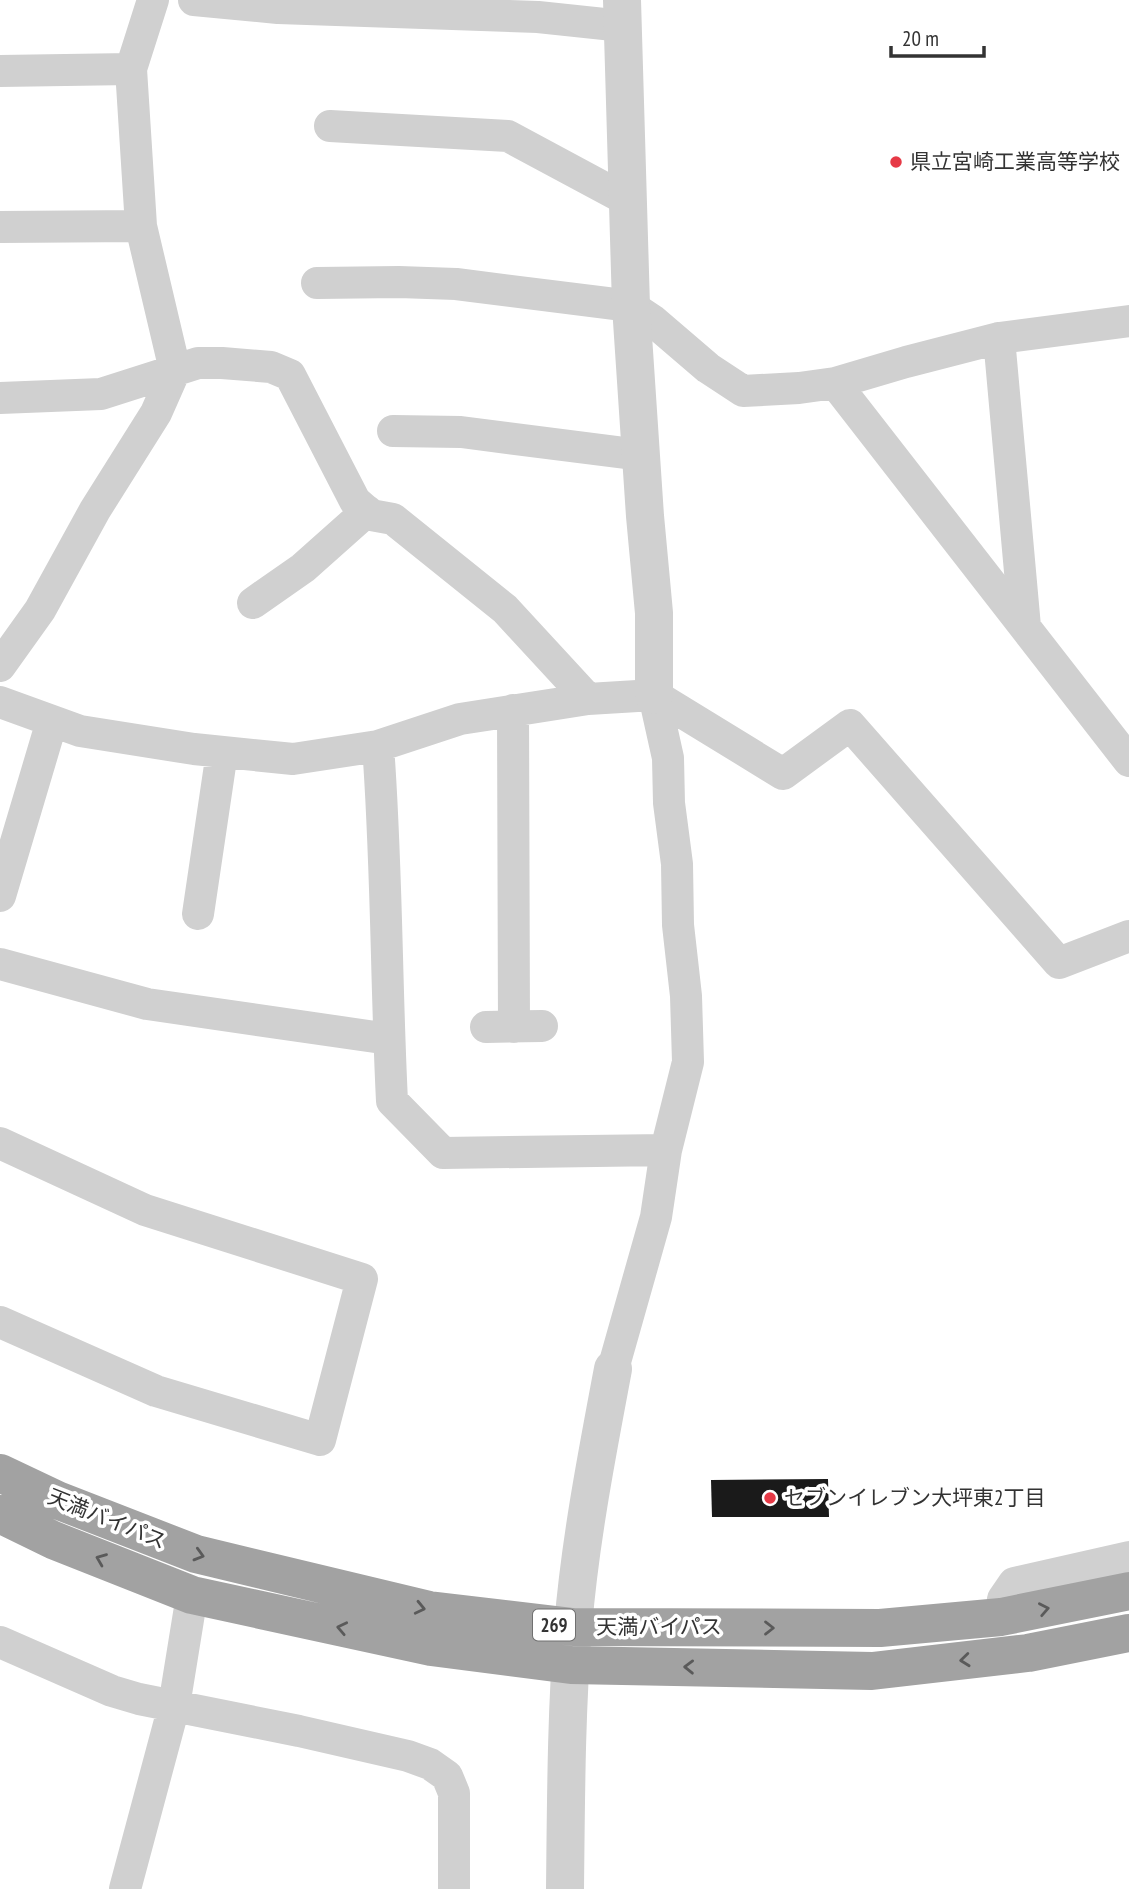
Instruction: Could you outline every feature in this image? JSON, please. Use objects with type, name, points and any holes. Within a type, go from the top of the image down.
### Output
[{"type":"highway","name":"天満バイパス","points":[[0,1474],[57,1500],[196,1554],[429,1610],[573,1627],[880,1628],[1001,1617],[1129,1591]]},
{"type":"highway","name":"天満バイパス","points":[[0,1514],[53,1540],[192,1595],[431,1647],[571,1665],[872,1671],[1028,1653],[1129,1633]]},
{"type":"street","points":[[0,666],[40,610],[95,510],[156,413],[175,370],[141,226],[131,69],[153,0]]},
{"type":"street","points":[[194,0],[278,8],[538,16],[622,13],[631,306],[654,613],[654,695],[668,758],[668,803],[677,864],[678,925],[686,996],[688,1062],[666,1150],[656,1217],[613,1369],[584,1537],[573,1627],[567,1728],[565,1889]]},
{"type":"street","points":[[0,71],[131,69]]},
{"type":"street","points":[[330,126],[508,136],[627,200]]},
{"type":"street","points":[[0,227],[141,226]]},
{"type":"street","points":[[317,283],[456,284],[631,306],[652,320],[708,368],[743,391],[835,383],[999,338],[1129,321]]},
{"type":"street","points":[[999,338],[1025,627]]},
{"type":"street","points":[[0,398],[101,394],[198,363],[271,367],[290,375],[355,501],[372,515],[393,519],[505,608],[588,699]]},
{"type":"street","points":[[835,383],[1129,761]]},
{"type":"street","points":[[393,431],[461,432],[641,455]]},
{"type":"street","points":[[253,603],[303,568],[367,511]]},
{"type":"street","points":[[0,702],[80,730],[194,749],[293,759],[378,746],[460,719],[588,699],[654,695],[783,774],[850,725],[1059,963],[1129,936]]},
{"type":"street","points":[[513,710],[514,1027]]},
{"type":"street","points":[[0,897],[52,720]]},
{"type":"street","points":[[378,746],[392,1101],[443,1153],[666,1150]]},
{"type":"street","points":[[198,914],[222,752]]},
{"type":"street","points":[[0,964],[147,1004],[389,1039]]},
{"type":"street","points":[[0,1143],[145,1210],[362,1279],[320,1440],[156,1391],[0,1322]]},
{"type":"street","points":[[1001,1617],[1003,1599],[1014,1583],[1129,1557]]},
{"type":"street","points":[[125,1889],[174,1706],[192,1595]]},
{"type":"street","points":[[0,1642],[112,1691],[313,1734],[408,1756],[429,1764],[447,1776],[454,1793],[454,1889]]},
{"type":"building","name":"セブンイレブン大坪東2丁目","points":[[828,1479],[829,1517],[712,1517],[711,1480]]},
{"type":"place","name":"県立宮崎工業高等学校","points":[[896,162]]},
{"type":"place","name":"セブンイレブン大坪東2丁目","points":[[770,1498]]}]
